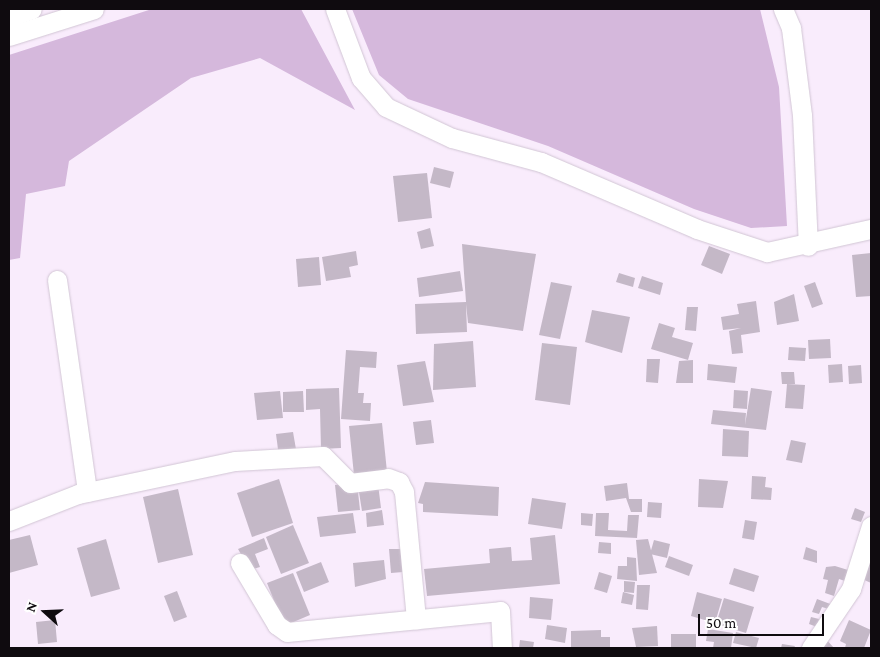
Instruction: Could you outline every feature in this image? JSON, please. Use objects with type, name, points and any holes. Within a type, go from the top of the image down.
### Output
[{"type":"street","points":[[9,17],[32,9]]},
{"type":"street","points":[[9,36],[94,9]]},
{"type":"street","points":[[335,9],[361,78],[386,107],[452,138],[541,162],[736,242],[767,252],[808,246],[871,229]]},
{"type":"street","points":[[783,9],[791,28],[802,116],[808,246]]},
{"type":"street","points":[[57,280],[87,492]]},
{"type":"street","points":[[9,521],[87,492],[235,461],[323,456],[350,482],[388,478],[399,482],[404,492],[416,619]]},
{"type":"street","points":[[811,648],[851,589],[871,526]]},
{"type":"street","points":[[240,563],[277,625],[286,632],[500,610],[502,648]]},
{"type":"shaded area","points":[[152,9],[301,9],[355,110],[260,58],[191,78],[69,161],[65,186],[26,194],[20,258],[9,260],[9,55]]},
{"type":"shaded area","points":[[352,9],[760,9],[779,87],[787,226],[751,228],[694,209],[548,146],[408,99],[379,75]]},
{"type":"building","points":[[434,167],[454,172],[450,188],[430,183]]},
{"type":"building","points":[[427,173],[432,218],[398,222],[393,176]]},
{"type":"building","points":[[430,228],[434,246],[421,249],[417,232]]},
{"type":"building","points":[[462,244],[536,254],[523,331],[468,323],[466,304],[467,332],[416,334],[415,304],[466,302]]},
{"type":"building","points":[[709,246],[730,254],[722,274],[701,265]]},
{"type":"building","points":[[356,251],[358,265],[349,267],[351,277],[326,281],[322,257]]},
{"type":"building","points":[[871,253],[871,296],[856,297],[852,255]]},
{"type":"building","points":[[319,257],[321,285],[298,287],[296,259]]},
{"type":"building","points":[[460,271],[463,291],[419,297],[417,278]]},
{"type":"building","points":[[619,273],[635,278],[633,287],[616,282]]},
{"type":"building","points":[[642,276],[663,283],[660,295],[638,288]]},
{"type":"building","points":[[551,282],[572,286],[560,339],[539,335]]},
{"type":"building","points":[[815,282],[823,304],[812,308],[804,286]]},
{"type":"building","points":[[794,294],[799,321],[777,325],[774,302]]},
{"type":"building","points":[[756,301],[760,332],[741,335],[743,353],[732,354],[729,331],[741,328],[723,330],[721,317],[739,314],[737,304]]},
{"type":"building","points":[[687,307],[698,307],[696,331],[685,330]]},
{"type":"building","points":[[592,310],[630,317],[622,353],[585,342]]},
{"type":"building","points":[[659,323],[675,328],[672,337],[693,343],[688,360],[651,349]]},
{"type":"building","points":[[830,339],[831,358],[809,359],[808,340]]},
{"type":"building","points":[[473,341],[476,387],[433,390],[434,344]]},
{"type":"building","points":[[542,343],[577,347],[570,405],[535,400]]},
{"type":"building","points":[[789,347],[806,348],[805,361],[788,360]]},
{"type":"building","points":[[346,350],[377,352],[376,368],[360,367],[358,393],[364,393],[363,403],[371,403],[370,421],[341,419]]},
{"type":"building","points":[[647,359],[660,359],[658,383],[646,382]]},
{"type":"building","points":[[693,360],[693,383],[676,383],[679,361]]},
{"type":"building","points":[[425,361],[434,402],[403,406],[397,365]]},
{"type":"building","points":[[708,364],[737,367],[735,383],[707,380]]},
{"type":"building","points":[[842,364],[843,382],[829,383],[828,365]]},
{"type":"building","points":[[861,365],[862,383],[849,384],[848,366]]},
{"type":"building","points":[[781,372],[794,372],[795,384],[782,384]]},
{"type":"building","points":[[787,384],[805,385],[803,409],[785,408]]},
{"type":"building","points":[[339,388],[341,448],[321,449],[320,409],[306,410],[306,389]]},
{"type":"building","points":[[751,388],[772,391],[766,430],[711,424],[713,410],[746,413],[745,425]]},
{"type":"building","points":[[734,390],[748,391],[747,409],[733,408]]},
{"type":"building","points":[[280,391],[283,418],[257,420],[254,393]]},
{"type":"building","points":[[303,391],[304,412],[283,412],[283,392]]},
{"type":"building","points":[[431,420],[434,443],[416,445],[413,422]]},
{"type":"building","points":[[382,423],[387,472],[354,475],[349,426]]},
{"type":"building","points":[[723,429],[749,431],[748,457],[722,456]]},
{"type":"building","points":[[293,432],[297,455],[279,457],[276,434]]},
{"type":"building","points":[[791,440],[806,443],[802,463],[786,460]]},
{"type":"building","points":[[752,476],[766,477],[765,487],[772,488],[771,500],[751,499]]},
{"type":"building","points":[[279,479],[293,523],[252,537],[237,493]]},
{"type":"building","points":[[699,479],[728,481],[723,508],[698,507]]},
{"type":"building","points":[[425,482],[499,487],[498,516],[423,512],[423,504],[418,503]]},
{"type":"building","points":[[357,483],[360,510],[338,512],[335,485]]},
{"type":"building","points":[[627,483],[629,499],[642,499],[642,512],[631,512],[626,498],[606,501],[604,486]]},
{"type":"building","points":[[378,484],[381,508],[362,511],[358,486]]},
{"type":"building","points":[[178,489],[193,555],[158,563],[143,497]]},
{"type":"building","points":[[532,498],[566,503],[562,529],[528,524]]},
{"type":"building","points":[[648,502],[662,503],[661,518],[647,517]]},
{"type":"building","points":[[855,508],[865,512],[861,522],[851,519]]},
{"type":"building","points":[[382,510],[384,525],[367,527],[366,513]]},
{"type":"building","points":[[353,513],[356,533],[320,537],[317,517]]},
{"type":"building","points":[[581,513],[593,514],[592,526],[581,525]]},
{"type":"building","points":[[596,513],[609,513],[608,530],[627,531],[628,515],[639,515],[637,538],[595,536]]},
{"type":"building","points":[[745,520],[757,522],[754,540],[742,538]]},
{"type":"building","points":[[293,525],[309,563],[281,574],[266,537]]},
{"type":"building","points":[[30,535],[38,565],[9,573],[9,540]]},
{"type":"building","points":[[555,535],[560,584],[427,596],[424,569],[490,563],[489,549],[511,547],[512,561],[532,560],[530,538]]},
{"type":"building","points":[[264,538],[268,549],[255,554],[260,567],[250,570],[238,549]]},
{"type":"building","points":[[106,539],[120,589],[91,597],[77,548]]},
{"type":"building","points":[[648,539],[657,573],[639,575],[636,540]]},
{"type":"building","points":[[654,540],[670,544],[667,558],[650,554]]},
{"type":"building","points":[[599,542],[611,543],[611,554],[598,553]]},
{"type":"building","points":[[806,547],[817,551],[817,563],[803,559]]},
{"type":"building","points":[[389,549],[402,549],[403,572],[391,573]]},
{"type":"building","points":[[871,555],[871,583],[860,578]]},
{"type":"building","points":[[669,556],[693,565],[689,576],[665,567]]},
{"type":"building","points":[[627,557],[636,558],[637,581],[617,579],[618,566],[627,566]]},
{"type":"building","points":[[384,560],[386,579],[355,587],[353,563]]},
{"type":"building","points":[[321,562],[329,582],[304,592],[296,572]]},
{"type":"building","points":[[835,566],[848,570],[845,581],[839,579],[834,596],[825,593],[828,580],[823,579],[826,567]]},
{"type":"building","points":[[734,568],[759,576],[754,592],[729,584]]},
{"type":"building","points":[[599,572],[612,576],[607,593],[594,589]]},
{"type":"building","points":[[293,573],[310,615],[284,626],[267,583]]},
{"type":"building","points":[[624,581],[635,582],[634,593],[624,592]]},
{"type":"building","points":[[637,585],[650,585],[648,610],[636,609]]},
{"type":"building","points":[[177,591],[187,617],[174,622],[164,596]]},
{"type":"building","points":[[623,592],[634,595],[632,605],[621,603]]},
{"type":"building","points":[[697,592],[722,599],[715,623],[691,616]]},
{"type":"building","points":[[530,597],[553,599],[551,620],[529,618]]},
{"type":"building","points":[[724,598],[754,607],[746,633],[716,624]]},
{"type":"building","points":[[817,599],[833,605],[832,610],[822,607],[819,614],[812,612]]},
{"type":"building","points":[[811,617],[819,619],[817,627],[809,624]]},
{"type":"building","points":[[55,620],[57,642],[38,644],[36,622]]},
{"type":"building","points":[[849,620],[871,630],[864,648],[845,648],[846,644],[840,641]]},
{"type":"building","points":[[547,625],[567,628],[565,643],[545,639]]},
{"type":"building","points":[[657,626],[658,646],[636,647],[632,628]]},
{"type":"building","points":[[708,629],[733,633],[731,648],[713,648],[714,642],[706,641]]},
{"type":"building","points":[[601,630],[601,637],[610,637],[610,648],[571,648],[571,631]]},
{"type":"building","points":[[736,632],[759,638],[756,648],[733,643]]},
{"type":"building","points":[[671,634],[696,634],[696,648],[671,647]]},
{"type":"building","points":[[825,638],[834,648],[815,648]]},
{"type":"building","points":[[520,640],[534,642],[533,648],[519,648]]},
{"type":"building","points":[[782,644],[795,646],[794,648],[781,648]]}]
